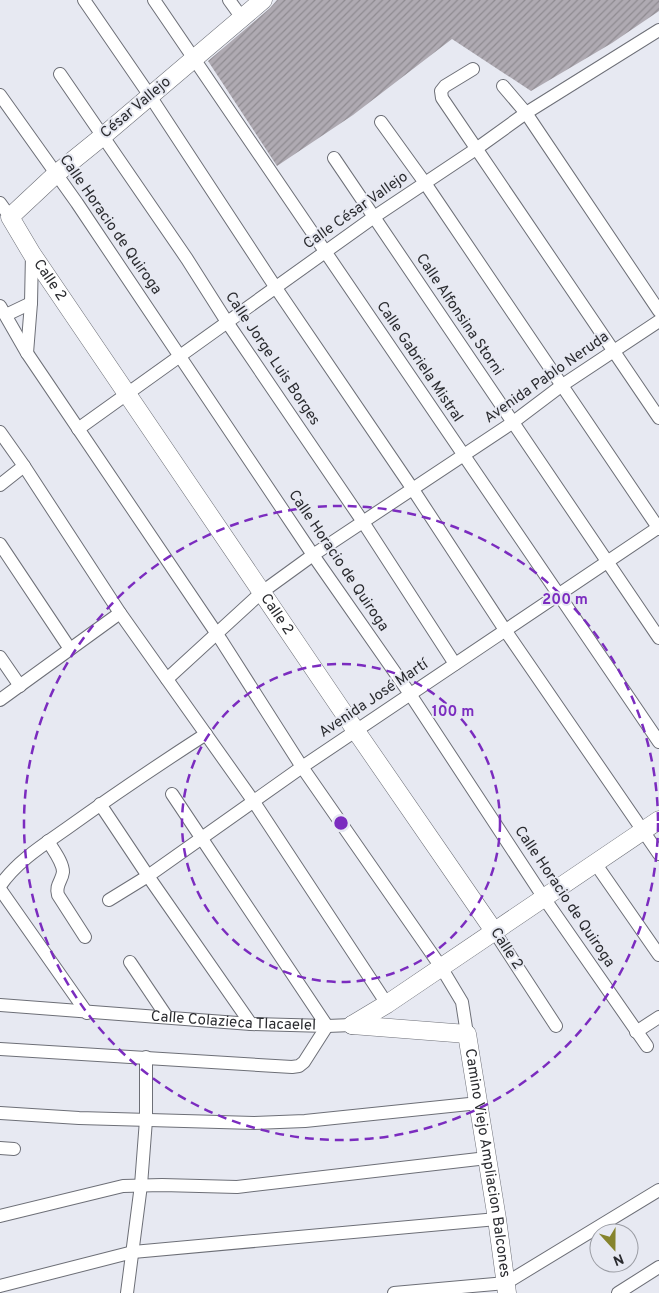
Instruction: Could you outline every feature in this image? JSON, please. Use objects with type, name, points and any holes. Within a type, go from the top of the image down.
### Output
[{"type":"street","points":[[84,0],[412,488],[505,630],[659,854]]},
{"type":"street","name":"Calle Gabriela Mistral","points":[[154,0],[659,742]]},
{"type":"street","points":[[229,0],[242,18]]},
{"type":"street","name":"César Vallejo","points":[[5,210],[56,174],[103,136],[263,0]]},
{"type":"street","name":"Calle César Vallejo","points":[[78,429],[374,217],[526,113],[659,30]]},
{"type":"street","points":[[473,68],[445,86],[442,91],[442,98],[659,418]]},
{"type":"street","name":"Calle Jorge Luis Borges","points":[[60,74],[188,259],[227,322],[363,522],[455,664]]},
{"type":"street","points":[[503,86],[526,113],[659,311]]},
{"type":"street","name":"Calle Horacio de Quiroga","points":[[0,94],[180,355],[313,555],[410,694],[544,898],[647,1046]]},
{"type":"street","points":[[382,122],[659,528]]},
{"type":"street","name":"Calle Alfonsina Storni","points":[[334,158],[659,638]]},
{"type":"street","name":"Calle 2","points":[[5,210],[32,254],[494,931],[556,1026]]},
{"type":"street","points":[[28,353],[32,254]]},
{"type":"street","points":[[31,303],[3,310],[28,353],[216,633],[302,767],[441,967],[462,1002],[467,1034]]},
{"type":"street","name":"Avenida Pablo Neruda","points":[[167,679],[262,592],[412,488],[512,423],[561,386],[659,322]]},
{"type":"street","points":[[0,432],[120,613],[254,802],[387,1004]]},
{"type":"street","points":[[0,485],[24,466]]},
{"type":"street","name":"Avenida José Martí","points":[[109,900],[148,876],[302,767],[659,528]]},
{"type":"street","points":[[0,544],[70,649]]},
{"type":"street","points":[[0,700],[120,613]]},
{"type":"street","points":[[0,657],[20,686]]},
{"type":"street","points":[[87,1013],[0,888],[17,866],[48,842],[100,804],[206,734]]},
{"type":"street","points":[[0,1049],[299,1066],[304,1062],[326,1026],[172,794]]},
{"type":"street","points":[[100,804],[251,1024]]},
{"type":"street","points":[[352,1025],[387,1004],[659,820]]},
{"type":"street","points":[[48,842],[63,870],[56,890],[85,938]]},
{"type":"street","points":[[595,863],[659,955]]},
{"type":"street","points":[[130,962],[168,1017]]},
{"type":"street","name":"Calle Colazieca Tlacaelel","points":[[2,1003],[87,1013],[251,1024],[352,1025],[467,1034]]},
{"type":"street","points":[[636,1032],[659,1017]]},
{"type":"street","name":"Camino Viejo Ampliacion Balcones","points":[[467,1034],[497,1219],[506,1288]]},
{"type":"street","points":[[128,1293],[146,1120],[146,1057]]},
{"type":"street","points":[[0,1113],[79,1118],[263,1123],[479,1103]]},
{"type":"street","points":[[0,1148],[14,1148]]},
{"type":"street","points":[[0,1216],[108,1189],[140,1185],[237,1187],[486,1158]]},
{"type":"street","points":[[394,1293],[506,1288],[659,1190]]},
{"type":"street","points":[[0,1286],[133,1252],[497,1219]]},
{"type":"street","points":[[618,1293],[659,1267]]},
{"type":"building","points":[[277,0],[659,0],[659,11],[612,43],[531,91],[452,39],[353,115],[277,166],[208,61]]}]
